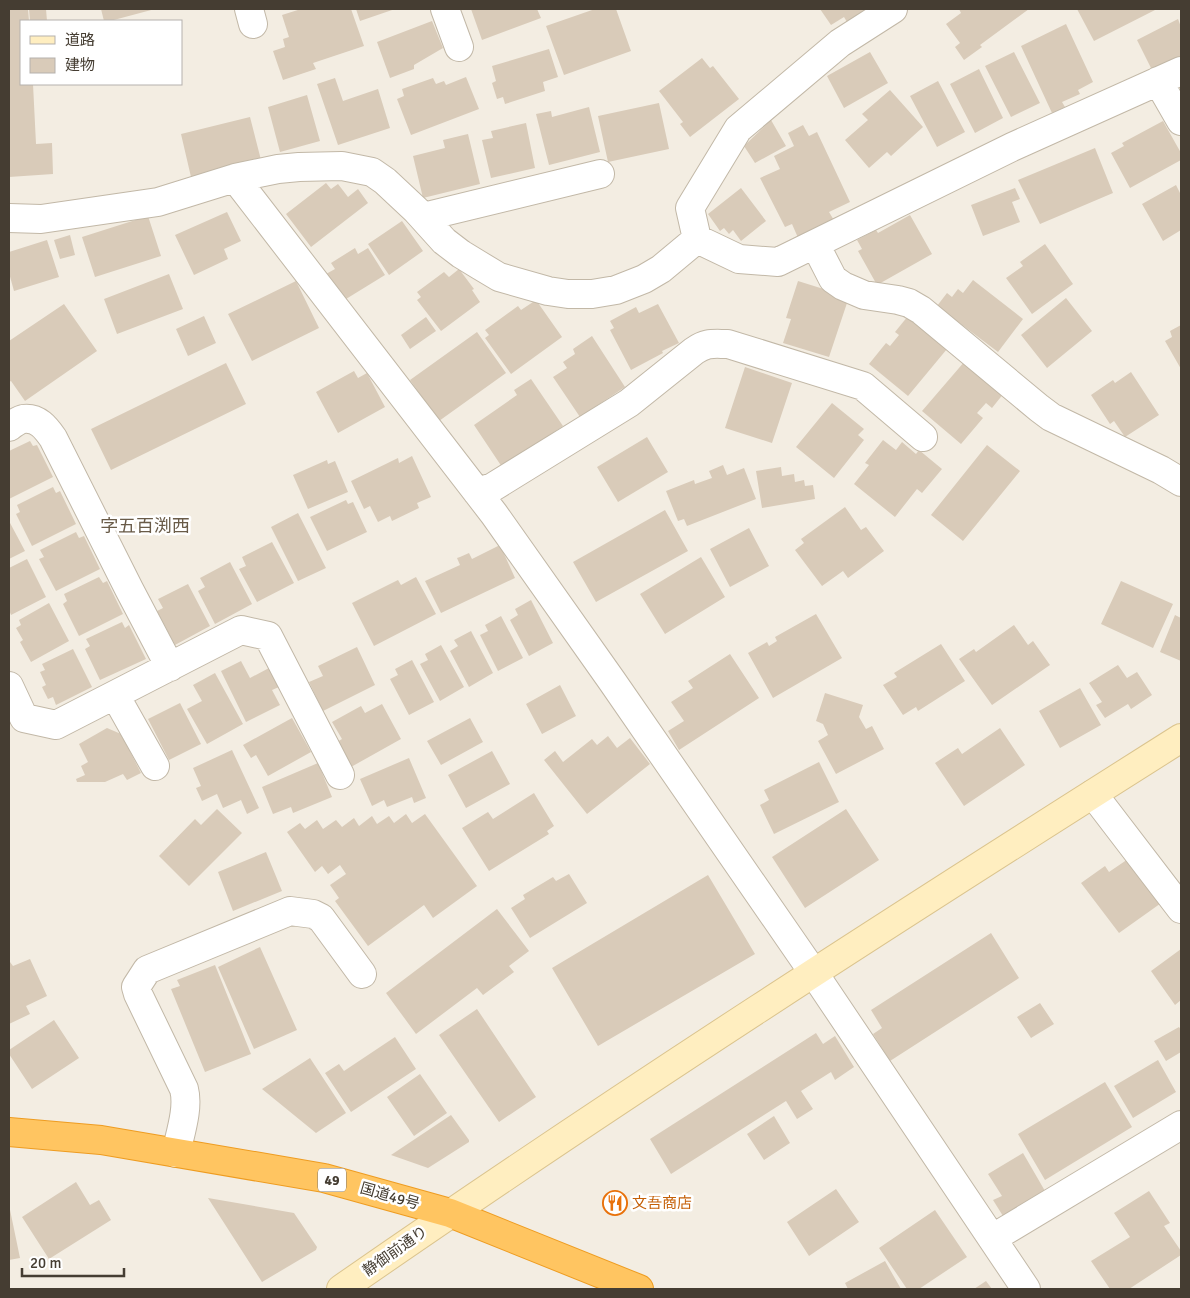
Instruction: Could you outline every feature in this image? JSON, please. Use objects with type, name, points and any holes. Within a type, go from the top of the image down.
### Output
[{"type":"highway","name":"国道49号","points":[[9,1132],[101,1140],[324,1178],[450,1213],[639,1289]]},
{"type":"street","points":[[445,9],[459,47]]},
{"type":"street","points":[[697,239],[690,208],[738,129],[840,44],[893,9]]},
{"type":"street","points":[[697,239],[740,259],[778,262],[1012,147],[1170,76],[1181,121]]},
{"type":"street","points":[[9,218],[41,219],[158,202],[235,178],[278,169],[342,166],[372,172],[416,210],[444,241],[461,254],[499,276],[548,291],[568,294],[592,294],[616,290],[644,279],[661,269],[697,239]]},
{"type":"street","points":[[423,218],[600,174]]},
{"type":"street","points":[[235,178],[494,514],[813,972],[1026,1289]]},
{"type":"street","points":[[815,244],[833,278],[844,286],[864,295],[909,303],[921,310],[1051,417],[1181,482]]},
{"type":"street","points":[[477,492],[493,487],[629,402],[694,351],[707,344],[728,344],[863,386],[922,437]]},
{"type":"street","points":[[9,427],[22,419],[35,420],[44,426],[53,438],[170,667]]},
{"type":"street","points":[[9,686],[24,718],[56,725],[241,630],[268,636],[340,775]]},
{"type":"street","points":[[116,694],[155,766]]},
{"type":"street","name":"静御前通り","points":[[341,1289],[450,1213],[813,972],[1181,738]]},
{"type":"street","points":[[1093,794],[1181,909]]},
{"type":"street","points":[[176,1153],[186,1107],[186,1095],[138,994],[136,987],[147,970],[290,911],[313,914],[321,918],[362,974]]},
{"type":"street","points":[[993,1238],[1181,1125]]},
{"type":"building","points":[[9,9],[28,9],[29,20],[20,20],[20,85],[33,85],[36,144],[52,143],[53,174],[9,177]]},
{"type":"building","points":[[29,9],[46,9],[47,20],[30,20]]},
{"type":"building","points":[[101,9],[155,9],[114,20],[104,20]]},
{"type":"building","points":[[301,9],[351,9],[364,46],[313,63],[316,69],[283,80],[273,51],[285,47],[283,39],[289,37],[282,15]]},
{"type":"building","points":[[356,9],[395,9],[360,21]]},
{"type":"building","points":[[471,9],[537,9],[541,18],[482,40]]},
{"type":"building","points":[[595,9],[616,9],[631,51],[564,75],[546,26]]},
{"type":"building","points":[[820,9],[880,9],[850,27],[844,17],[831,25]]},
{"type":"building","points":[[959,9],[1029,9],[980,45],[982,47],[964,60],[955,47],[960,43],[946,24],[961,13]]},
{"type":"building","points":[[1077,9],[1157,9],[1094,41]]},
{"type":"building","points":[[1178,19],[1181,27],[1181,58],[1153,72],[1137,40]]},
{"type":"building","points":[[432,21],[443,48],[414,65],[414,69],[390,78],[377,42]]},
{"type":"building","points":[[1066,24],[1093,82],[1078,90],[1080,94],[1062,102],[1065,107],[1052,113],[1021,46]]},
{"type":"building","points":[[549,49],[558,77],[543,82],[545,91],[505,104],[503,97],[497,99],[492,83],[496,81],[492,66]]},
{"type":"building","points":[[870,52],[888,83],[844,108],[827,76]]},
{"type":"building","points":[[1014,52],[1040,103],[1011,117],[985,66]]},
{"type":"building","points":[[702,58],[710,68],[713,66],[739,99],[690,137],[680,124],[683,122],[659,91]]},
{"type":"building","points":[[979,69],[1003,118],[975,133],[950,84]]},
{"type":"building","points":[[466,77],[479,109],[411,135],[397,99],[404,96],[402,89],[433,78],[436,84],[444,81],[446,85]]},
{"type":"building","points":[[335,78],[343,101],[378,89],[390,128],[338,145],[317,84]]},
{"type":"building","points":[[938,81],[965,132],[937,147],[910,96]]},
{"type":"building","points":[[890,90],[923,127],[891,156],[887,152],[869,168],[845,140],[868,120],[862,114]]},
{"type":"building","points":[[307,95],[320,141],[280,152],[268,107]]},
{"type":"building","points":[[659,103],[669,149],[608,162],[598,116]]},
{"type":"building","points":[[589,107],[600,152],[549,165],[536,114],[551,111],[552,117]]},
{"type":"building","points":[[250,117],[261,160],[191,177],[181,134]]},
{"type":"building","points":[[771,120],[786,146],[755,163],[744,146]]},
{"type":"building","points":[[1163,121],[1181,153],[1181,160],[1130,188],[1111,153],[1124,146],[1122,143]]},
{"type":"building","points":[[526,123],[535,168],[491,178],[482,140],[493,138],[491,131]]},
{"type":"building","points":[[803,125],[809,136],[817,132],[850,202],[829,212],[835,222],[799,240],[792,224],[785,227],[760,178],[780,169],[774,156],[794,146],[788,133]]},
{"type":"building","points":[[468,134],[480,184],[423,198],[413,156],[445,148],[443,140]]},
{"type":"building","points":[[1095,148],[1113,193],[1040,224],[1018,180]]},
{"type":"building","points":[[326,183],[331,189],[338,184],[348,197],[358,189],[368,203],[311,247],[286,214]]},
{"type":"building","points":[[1176,185],[1181,192],[1181,230],[1163,241],[1142,204]]},
{"type":"building","points":[[741,188],[766,221],[741,241],[733,230],[729,234],[724,228],[720,231],[708,214]]},
{"type":"building","points":[[1015,188],[1020,199],[1012,202],[1020,222],[983,236],[971,205]]},
{"type":"building","points":[[227,212],[241,241],[224,249],[228,259],[194,275],[175,235]]},
{"type":"building","points":[[910,215],[932,254],[877,285],[858,251],[862,249],[857,240],[876,230],[878,233]]},
{"type":"building","points":[[148,216],[161,256],[95,277],[82,237]]},
{"type":"building","points":[[402,221],[423,251],[389,275],[368,244]]},
{"type":"building","points":[[70,235],[75,255],[60,259],[54,240]]},
{"type":"building","points":[[47,240],[59,277],[14,291],[9,273],[9,252]]},
{"type":"building","points":[[1045,244],[1073,284],[1032,314],[1006,278],[1023,266],[1020,262]]},
{"type":"building","points":[[355,248],[358,254],[368,248],[385,275],[346,299],[339,289],[336,290],[326,274],[335,269],[331,263]]},
{"type":"building","points":[[459,269],[474,289],[472,290],[480,302],[441,331],[417,300],[421,297],[417,292],[444,272],[449,277]]},
{"type":"building","points":[[169,274],[183,309],[117,334],[104,299]]},
{"type":"building","points":[[973,280],[1023,319],[998,352],[937,306],[947,293],[952,297],[958,289],[963,293]]},
{"type":"building","points":[[296,281],[319,328],[252,361],[228,314]]},
{"type":"building","points":[[798,281],[849,297],[829,357],[783,343],[791,319],[786,318]]},
{"type":"building","points":[[1066,298],[1092,331],[1047,368],[1021,335]]},
{"type":"building","points":[[536,300],[562,337],[511,374],[485,338],[489,335],[485,330],[518,306],[521,310]]},
{"type":"building","points":[[64,304],[97,351],[25,401],[11,381],[9,382],[9,341]]},
{"type":"building","points":[[658,304],[679,343],[631,370],[610,330],[614,328],[610,321],[636,307],[639,313]]},
{"type":"building","points":[[204,316],[216,343],[188,356],[176,329]]},
{"type":"building","points":[[908,316],[947,349],[908,396],[869,364],[886,343],[890,346],[899,335],[895,332]]},
{"type":"building","points":[[426,317],[436,331],[410,349],[401,335]]},
{"type":"building","points":[[1181,325],[1181,369],[1165,341],[1172,337],[1170,331]]},
{"type":"building","points":[[477,332],[506,373],[439,421],[410,380]]},
{"type":"building","points":[[592,336],[625,387],[580,417],[553,377],[567,368],[563,362],[575,354],[573,349]]},
{"type":"building","points":[[965,361],[1004,393],[992,408],[986,403],[977,413],[983,418],[961,444],[922,411]]},
{"type":"building","points":[[226,363],[246,404],[111,470],[91,429]]},
{"type":"building","points":[[745,367],[792,383],[772,443],[725,428]]},
{"type":"building","points":[[354,371],[358,378],[367,373],[385,407],[338,433],[316,392]]},
{"type":"building","points":[[1131,372],[1159,415],[1125,437],[1114,421],[1110,424],[1091,395],[1113,380],[1115,383]]},
{"type":"building","points":[[531,379],[563,426],[502,467],[474,425],[517,395],[514,390]]},
{"type":"building","points":[[832,403],[864,429],[858,435],[864,440],[834,478],[796,447]]},
{"type":"building","points":[[647,437],[668,472],[618,502],[597,467]]},
{"type":"building","points":[[883,440],[896,450],[902,442],[916,454],[919,450],[942,469],[922,493],[917,489],[895,517],[854,484],[869,465],[865,463]]},
{"type":"building","points":[[30,441],[33,446],[37,445],[53,477],[9,499],[9,451]]},
{"type":"building","points":[[987,445],[1020,471],[963,541],[931,515]]},
{"type":"building","points":[[412,456],[431,497],[417,503],[419,508],[392,521],[390,516],[378,522],[370,506],[364,509],[351,481],[398,458],[399,463]]},
{"type":"building","points":[[327,460],[328,464],[335,461],[348,492],[308,509],[293,475]]},
{"type":"building","points":[[723,465],[727,475],[744,468],[756,499],[687,526],[684,519],[678,521],[666,491],[694,480],[695,484],[712,478],[709,471]]},
{"type":"building","points":[[781,467],[782,476],[794,474],[795,482],[804,480],[805,486],[813,485],[815,499],[762,508],[756,471]]},
{"type":"building","points":[[53,487],[56,493],[60,491],[76,524],[32,546],[16,514],[20,512],[17,505]]},
{"type":"building","points":[[346,500],[348,504],[353,502],[367,532],[327,551],[310,517]]},
{"type":"building","points":[[845,507],[861,530],[866,527],[884,551],[848,578],[843,571],[822,586],[795,550],[804,543],[801,539]]},
{"type":"building","points":[[665,510],[688,551],[596,602],[573,562]]},
{"type":"building","points":[[298,513],[326,568],[298,581],[271,527]]},
{"type":"building","points":[[9,521],[25,551],[9,559]]},
{"type":"building","points":[[749,528],[769,566],[730,587],[710,549]]},
{"type":"building","points":[[76,532],[79,538],[84,536],[100,569],[56,591],[39,559],[44,557],[40,550]]},
{"type":"building","points":[[272,542],[294,583],[257,602],[239,569],[246,566],[242,557]]},
{"type":"building","points":[[500,545],[515,578],[441,613],[425,581],[460,565],[457,558],[469,553],[472,559]]},
{"type":"building","points":[[701,557],[725,597],[665,634],[640,594]]},
{"type":"building","points":[[27,559],[46,597],[11,615],[9,610],[9,568]]},
{"type":"building","points":[[230,562],[252,604],[215,624],[198,591],[205,587],[200,578]]},
{"type":"building","points":[[99,577],[103,583],[107,581],[123,614],[79,636],[63,604],[67,601],[64,594]]},
{"type":"building","points":[[416,577],[436,614],[374,646],[352,603],[398,580],[401,585]]},
{"type":"building","points":[[1121,581],[1173,604],[1153,648],[1101,624]]},
{"type":"building","points":[[188,584],[210,626],[175,645],[157,611],[163,608],[158,599]]},
{"type":"building","points":[[531,600],[553,643],[529,656],[510,620],[518,615],[515,609]]},
{"type":"building","points":[[49,603],[69,641],[31,662],[20,642],[23,640],[16,628],[21,625],[19,620]]},
{"type":"building","points":[[816,614],[842,658],[773,698],[748,653],[767,642],[769,646],[777,641],[775,637]]},
{"type":"building","points":[[1175,615],[1181,618],[1181,661],[1160,652]]},
{"type":"building","points":[[501,616],[523,658],[498,671],[480,635],[488,631],[485,625]]},
{"type":"building","points":[[122,622],[125,628],[129,625],[146,659],[100,680],[85,649],[90,646],[86,639]]},
{"type":"building","points":[[1014,625],[1028,645],[1033,641],[1050,665],[992,705],[959,659],[974,649],[976,652]]},
{"type":"building","points":[[471,631],[493,673],[469,687],[450,651],[458,646],[454,640]]},
{"type":"building","points":[[941,644],[965,681],[918,711],[916,707],[903,715],[883,685],[897,677],[894,673]]},
{"type":"building","points":[[441,645],[464,687],[440,701],[420,664],[428,660],[425,654]]},
{"type":"building","points":[[357,647],[375,685],[323,711],[309,682],[323,676],[318,666]]},
{"type":"building","points":[[73,649],[92,687],[56,705],[53,697],[48,699],[42,687],[46,685],[40,672],[45,670],[42,664]]},
{"type":"building","points":[[730,654],[759,698],[679,750],[668,731],[684,721],[671,702],[693,688],[688,681]]},
{"type":"building","points":[[412,660],[434,702],[409,715],[390,679],[398,675],[395,669]]},
{"type":"building","points":[[241,661],[250,678],[269,668],[279,687],[272,690],[280,705],[246,722],[221,671]]},
{"type":"building","points":[[1118,665],[1127,678],[1137,672],[1152,695],[1131,709],[1128,704],[1105,718],[1096,705],[1102,702],[1089,683]]},
{"type":"building","points":[[215,673],[243,724],[207,744],[187,709],[202,701],[193,685]]},
{"type":"building","points":[[560,685],[576,716],[542,734],[526,704]]},
{"type":"building","points":[[1080,688],[1101,725],[1060,748],[1039,711]]},
{"type":"building","points":[[825,693],[863,705],[859,717],[866,729],[872,726],[884,749],[836,774],[818,741],[828,735],[823,724],[816,721]]},
{"type":"building","points":[[180,703],[201,744],[169,760],[148,719]]},
{"type":"building","points":[[382,704],[401,739],[351,767],[337,742],[342,739],[332,722],[361,706],[365,713]]},
{"type":"building","points":[[292,718],[311,752],[268,776],[256,755],[251,758],[243,745]]},
{"type":"building","points":[[470,718],[483,742],[441,765],[427,741]]},
{"type":"building","points":[[107,728],[121,734],[141,773],[127,780],[123,774],[105,782],[77,782],[76,779],[85,775],[81,766],[88,762],[79,744]]},
{"type":"building","points":[[1000,728],[1025,765],[964,806],[935,763],[958,748],[962,754]]},
{"type":"building","points":[[608,736],[617,748],[630,738],[650,764],[587,814],[544,760],[555,751],[563,762],[592,739],[597,745]]},
{"type":"building","points":[[232,750],[259,808],[247,814],[241,800],[223,808],[217,794],[202,801],[196,788],[201,786],[193,768]]},
{"type":"building","points":[[492,751],[510,784],[466,808],[448,775]]},
{"type":"building","points":[[409,758],[426,798],[414,803],[412,797],[387,807],[384,800],[372,806],[360,779]]},
{"type":"building","points":[[819,762],[839,802],[774,834],[760,805],[769,800],[764,790]]},
{"type":"building","points":[[318,763],[332,797],[293,813],[291,807],[273,814],[262,787]]},
{"type":"building","points":[[534,793],[554,826],[547,831],[549,834],[489,871],[462,828],[488,812],[493,819]]},
{"type":"building","points":[[217,809],[242,833],[189,886],[159,856],[195,819],[201,825]]},
{"type":"building","points":[[846,809],[879,860],[805,908],[772,857]]},
{"type":"building","points":[[406,814],[412,823],[425,814],[477,886],[433,918],[424,905],[368,946],[335,901],[339,898],[330,885],[346,874],[340,865],[328,874],[322,866],[315,872],[287,832],[300,823],[305,829],[317,820],[323,829],[336,820],[342,827],[354,818],[359,826],[372,816],[377,824],[389,816],[394,823]]},
{"type":"building","points":[[266,852],[282,891],[233,911],[218,872]]},
{"type":"building","points":[[1131,857],[1164,901],[1119,933],[1081,883],[1105,866],[1109,872]]},
{"type":"building","points":[[569,874],[587,903],[530,938],[511,908],[525,899],[523,895],[553,877],[556,881]]},
{"type":"building","points":[[708,875],[755,954],[598,1046],[552,968]]},
{"type":"building","points":[[497,909],[529,951],[509,966],[514,972],[483,995],[477,988],[416,1034],[386,993]]},
{"type":"building","points":[[991,933],[1019,978],[890,1061],[873,1034],[882,1028],[871,1010]]},
{"type":"building","points":[[260,947],[297,1030],[254,1049],[218,967]]},
{"type":"building","points":[[1181,949],[1181,1000],[1175,1005],[1151,971]]},
{"type":"building","points":[[30,959],[47,996],[26,1006],[30,1014],[9,1024],[9,963],[13,966]]},
{"type":"building","points":[[215,965],[251,1054],[205,1072],[171,989],[180,986],[177,980]]},
{"type":"building","points":[[1040,1003],[1054,1024],[1031,1038],[1017,1017]]},
{"type":"building","points":[[477,1009],[536,1097],[499,1122],[439,1035]]},
{"type":"building","points":[[54,1020],[79,1058],[32,1089],[9,1054],[9,1050]]},
{"type":"building","points":[[1179,1027],[1181,1030],[1181,1052],[1166,1061],[1154,1041]]},
{"type":"building","points":[[816,1033],[823,1044],[835,1036],[854,1067],[835,1080],[831,1072],[801,1091],[813,1109],[797,1119],[786,1101],[671,1174],[650,1139]]},
{"type":"building","points":[[395,1037],[416,1069],[351,1112],[325,1073],[339,1064],[344,1071]]},
{"type":"building","points":[[310,1058],[346,1113],[316,1133],[262,1089]]},
{"type":"building","points":[[1158,1060],[1176,1092],[1133,1118],[1114,1086]]},
{"type":"building","points":[[420,1074],[447,1113],[414,1136],[387,1097]]},
{"type":"building","points":[[1105,1082],[1132,1127],[1045,1180],[1018,1134]]},
{"type":"building","points":[[451,1115],[469,1142],[428,1168],[391,1155]]},
{"type":"building","points":[[774,1116],[790,1143],[764,1160],[747,1134]]},
{"type":"building","points":[[1023,1153],[1045,1191],[1003,1216],[993,1200],[1002,1196],[988,1174]]},
{"type":"building","points":[[76,1182],[90,1205],[99,1200],[111,1220],[49,1259],[22,1217]]},
{"type":"building","points":[[836,1189],[859,1222],[809,1256],[787,1222]]},
{"type":"building","points":[[1149,1191],[1170,1223],[1164,1226],[1181,1251],[1181,1255],[1129,1289],[1110,1289],[1091,1261],[1130,1237],[1114,1213]]},
{"type":"building","points":[[208,1198],[294,1213],[317,1247],[316,1250],[262,1282]]},
{"type":"building","points":[[9,1205],[20,1258],[9,1260]]},
{"type":"building","points":[[935,1210],[967,1257],[919,1289],[907,1289],[879,1248]]},
{"type":"building","points":[[885,1261],[901,1289],[848,1289],[845,1283]]},
{"type":"building","points":[[986,1281],[992,1289],[974,1289]]},
{"type":"place","name":"文吾商店","points":[[615,1203]]},
{"type":"district","name":"字五百渕西","points":[[145,526]]}]
